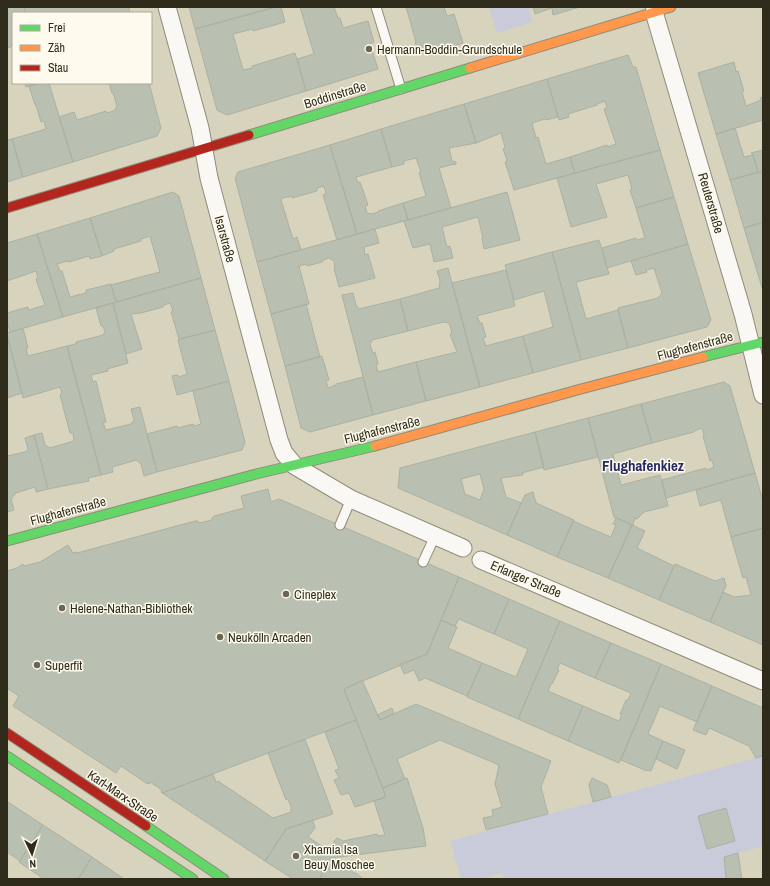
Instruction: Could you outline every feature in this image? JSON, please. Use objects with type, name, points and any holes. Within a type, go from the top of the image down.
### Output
[{"type":"street","name":"Isarstraße","points":[[166,7],[200,128],[209,178],[279,440],[284,453],[295,466]]},
{"type":"street","name":"Boddinstraße","points":[[7,208],[671,7]]},
{"type":"street","name":"Reuterstraße","points":[[654,12],[744,314],[757,344],[763,395]]},
{"type":"street","name":"Flughafenstraße","points":[[7,541],[256,474],[295,466],[488,416],[557,396],[757,344]]},
{"type":"street","name":"Erlanger Straße","points":[[295,466],[351,499],[472,554],[763,681]]},
{"type":"street","name":"Karl-Marx-Straße","points":[[7,733],[224,879]]},
{"type":"street","points":[[7,756],[193,879]]},
{"type":"lane","points":[[376,7],[401,89]]},
{"type":"lane","points":[[340,525],[351,499]]},
{"type":"lane","points":[[423,562],[434,536]]},
{"type":"shaded area","points":[[489,7],[528,7],[532,22],[497,33]]},
{"type":"shaded area","points":[[763,756],[763,846],[724,857],[726,879],[504,879],[502,873],[481,879],[461,879],[450,841]]},
{"type":"building","points":[[7,7],[24,7],[25,12],[12,12],[12,46],[7,48]]},
{"type":"building","points":[[24,7],[129,7],[130,12],[25,12]]},
{"type":"building","points":[[189,7],[276,7],[195,29]]},
{"type":"building","points":[[276,7],[281,7],[285,22],[253,31],[253,29],[233,34],[243,70],[295,53],[306,91],[227,115],[217,110],[195,29]]},
{"type":"building","points":[[300,7],[334,7],[343,28],[368,21],[374,42],[370,44],[378,69],[306,91],[297,59],[314,54]]},
{"type":"building","points":[[406,7],[444,7],[447,16],[454,14],[463,43],[442,50],[441,47],[420,54],[415,43],[416,42]]},
{"type":"building","points":[[533,7],[580,7],[553,15],[552,8],[535,14]]},
{"type":"building","points":[[628,55],[633,67],[636,67],[660,150],[575,173],[570,157],[607,145],[607,147],[616,144],[604,109],[607,108],[605,101],[568,114],[569,117],[559,120],[547,79]]},
{"type":"building","points":[[734,62],[736,72],[738,71],[744,91],[742,92],[746,106],[761,100],[760,98],[763,97],[763,120],[716,134],[698,73]]},
{"type":"building","points":[[547,79],[558,117],[532,123],[536,138],[538,137],[546,164],[570,157],[575,173],[514,190],[505,162],[507,160],[503,149],[505,147],[501,133],[476,143],[464,104]]},
{"type":"building","points":[[25,84],[36,84],[26,87]]},
{"type":"building","points":[[36,84],[49,84],[73,162],[23,177],[12,139],[46,129],[44,121],[41,122],[29,86]]},
{"type":"building","points":[[109,84],[149,84],[161,128],[157,136],[73,162],[59,117],[74,112],[77,120],[106,111],[107,113],[114,111],[117,106],[113,92],[112,93]]},
{"type":"building","points":[[464,104],[476,143],[449,148],[452,161],[456,162],[456,164],[439,168],[451,208],[408,220],[403,203],[426,196],[419,173],[421,172],[416,158],[404,161],[404,164],[392,167],[381,129]]},
{"type":"building","points":[[735,128],[744,157],[753,155],[758,172],[730,180],[716,134]]},
{"type":"building","points":[[381,129],[392,167],[356,177],[358,183],[360,182],[368,205],[365,206],[367,213],[372,214],[403,203],[408,220],[357,234],[330,145]]},
{"type":"building","points":[[12,139],[23,177],[7,182],[7,140]]},
{"type":"building","points":[[330,145],[357,234],[337,240],[323,195],[326,193],[324,186],[317,188],[317,191],[292,198],[292,196],[282,198],[281,200],[293,239],[297,237],[301,250],[257,262],[235,178],[238,172]]},
{"type":"building","points":[[660,150],[674,197],[636,208],[630,190],[632,189],[628,175],[596,184],[607,217],[571,227],[557,178]]},
{"type":"building","points":[[763,150],[763,171],[758,172],[751,153]]},
{"type":"building","points":[[763,171],[763,222],[744,228],[730,180]]},
{"type":"building","points":[[173,192],[179,196],[201,278],[116,302],[111,285],[160,272],[150,236],[141,239],[141,241],[114,249],[114,251],[102,256],[90,218]]},
{"type":"building","points":[[507,192],[520,240],[484,249],[478,217],[442,227],[447,247],[450,246],[453,258],[434,262],[430,244],[413,248],[404,221]]},
{"type":"building","points":[[674,197],[688,244],[607,268],[602,248],[636,238],[637,240],[645,238],[636,208]]},
{"type":"building","points":[[90,218],[102,256],[90,259],[89,256],[57,264],[60,271],[62,271],[70,297],[86,293],[86,290],[111,284],[116,302],[63,317],[37,234]]},
{"type":"building","points":[[763,222],[763,291],[744,228]]},
{"type":"building","points":[[375,229],[379,243],[364,247],[365,255],[368,254],[375,278],[339,287],[334,268],[334,261],[329,258],[323,260],[322,262],[307,266],[306,264],[299,266],[309,304],[271,314],[257,262]]},
{"type":"building","points":[[37,234],[63,317],[10,332],[7,321],[7,313],[28,307],[29,310],[45,305],[36,279],[38,278],[36,271],[7,281],[7,243]]},
{"type":"building","points":[[599,240],[609,274],[576,282],[586,319],[618,310],[628,348],[581,360],[552,252]]},
{"type":"building","points":[[688,244],[711,320],[707,327],[628,348],[618,308],[658,298],[662,293],[654,268],[636,275],[631,261]]},
{"type":"building","points":[[552,252],[581,360],[533,373],[523,336],[553,327],[544,291],[514,300],[505,265]]},
{"type":"building","points":[[448,268],[480,387],[426,401],[416,362],[457,352],[450,334],[452,333],[449,323],[443,322],[408,331],[400,299],[439,288],[440,281],[437,271]]},
{"type":"building","points":[[506,270],[515,306],[477,316],[480,323],[482,323],[486,337],[483,338],[486,346],[523,336],[533,373],[480,387],[452,283]]},
{"type":"building","points":[[201,278],[215,330],[179,339],[171,312],[173,311],[170,303],[164,305],[163,307],[131,314],[142,349],[126,354],[113,303]]},
{"type":"building","points":[[353,293],[356,305],[359,309],[400,299],[408,331],[372,340],[370,345],[373,353],[375,352],[378,372],[416,362],[426,401],[373,415],[342,295]]},
{"type":"building","points":[[113,303],[128,363],[107,369],[108,371],[91,375],[93,382],[96,381],[106,422],[103,423],[106,430],[131,424],[134,420],[131,409],[140,407],[157,472],[144,476],[141,464],[136,460],[112,467],[113,472],[101,475],[67,346],[103,335],[105,332],[103,326],[101,326],[96,308]]},
{"type":"building","points":[[306,304],[320,357],[285,366],[271,314]]},
{"type":"building","points":[[23,328],[28,348],[26,348],[28,356],[67,346],[101,475],[88,478],[89,481],[48,489],[34,435],[42,433],[45,445],[50,448],[74,441],[73,433],[70,433],[60,395],[62,393],[60,387],[23,398],[7,333]]},
{"type":"building","points":[[215,330],[229,381],[177,395],[172,376],[178,375],[179,377],[187,374],[178,340]]},
{"type":"building","points":[[7,335],[22,393],[7,398]]},
{"type":"building","points":[[322,356],[329,380],[326,381],[328,388],[336,384],[363,377],[373,415],[310,432],[301,428],[285,366]]},
{"type":"building","points":[[229,381],[245,442],[242,450],[157,472],[147,434],[177,426],[178,428],[193,424],[194,426],[201,424],[193,391]]},
{"type":"building","points":[[724,382],[730,386],[755,473],[666,498],[662,480],[706,468],[707,470],[714,467],[712,460],[710,461],[702,428],[694,432],[652,443],[641,404]]},
{"type":"building","points":[[641,404],[652,443],[613,454],[621,485],[660,475],[668,506],[644,512],[637,519],[635,518],[633,525],[614,517],[588,418]]},
{"type":"building","points":[[588,418],[598,457],[544,470],[535,432]]},
{"type":"building","points":[[535,432],[544,467],[522,473],[523,475],[501,478],[506,497],[521,503],[507,535],[398,488],[400,468]],"holes":[[[480,474],[484,489],[480,500],[465,494],[461,479]]]},
{"type":"building","points":[[34,435],[48,489],[36,492],[35,487],[16,493],[11,499],[14,510],[7,512],[7,456],[25,452],[28,449],[25,438]]},
{"type":"building","points":[[755,473],[763,501],[763,528],[731,537],[721,500],[700,506],[696,490]]},
{"type":"building","name":"Neukölln Arcaden","points":[[268,489],[271,502],[279,499],[459,577],[427,654],[344,689],[356,720],[162,793],[162,790],[150,782],[149,784],[146,783],[121,766],[116,773],[13,706],[19,696],[8,689],[7,690],[7,571],[17,568],[23,564],[24,566],[40,562],[68,545],[73,553],[77,553],[195,521],[198,521],[199,523],[212,520],[214,516],[244,508],[241,496]]},
{"type":"building","points":[[533,492],[536,503],[574,520],[557,557],[507,535],[525,495]]},
{"type":"building","points":[[616,518],[632,525],[608,578],[557,557],[573,521],[611,537],[616,525],[613,524]]},
{"type":"building","points":[[632,525],[645,531],[637,548],[674,566],[659,600],[608,578]]},
{"type":"building","points":[[763,528],[763,645],[710,622],[723,592],[734,597],[751,595],[746,577],[743,578],[731,537]]},
{"type":"building","points":[[675,564],[715,581],[724,578],[726,586],[710,622],[659,600]]},
{"type":"building","points":[[459,577],[509,599],[494,634],[459,619],[455,626],[441,620]]},
{"type":"building","points":[[509,599],[560,621],[518,719],[467,697],[482,663],[516,677],[528,649],[494,634]]},
{"type":"building","points":[[441,620],[457,627],[448,648],[482,663],[467,696],[425,678],[419,681],[414,670],[404,674],[400,664],[427,654]]},
{"type":"building","points":[[560,621],[611,643],[595,678],[560,663],[557,670],[559,670],[548,691],[583,706],[568,741],[518,719]]},
{"type":"building","points":[[611,643],[661,664],[619,763],[568,741],[583,706],[619,721],[622,714],[620,714],[626,700],[628,700],[631,693],[595,678]]},
{"type":"building","points":[[661,664],[712,686],[697,722],[660,706],[648,734],[663,741],[651,771],[647,771],[621,760]]},
{"type":"building","points":[[362,680],[380,720],[416,704],[551,761],[541,787],[548,814],[486,830],[483,818],[493,816],[492,810],[502,807],[495,784],[499,765],[440,740],[397,759],[405,779],[383,788],[344,689]]},
{"type":"building","points":[[712,686],[763,708],[763,756],[756,758],[749,746],[709,728],[706,735],[693,730]]},
{"type":"building","points":[[392,708],[394,714],[380,720],[377,715]]},
{"type":"building","points":[[356,720],[386,797],[355,807],[349,793],[341,795],[334,780],[339,778],[335,770],[339,769],[325,732]]},
{"type":"building","points":[[305,739],[333,814],[286,829],[265,861],[162,793],[213,774],[216,782],[218,781],[273,818],[291,812],[288,799],[286,800],[268,753]]},
{"type":"building","points":[[663,741],[685,750],[677,769],[656,759]]},
{"type":"building","points":[[407,778],[423,828],[426,846],[332,858],[319,879],[293,879],[265,861],[286,829],[313,820],[315,828],[308,837],[328,850],[337,838],[343,841],[377,834],[377,836],[385,835],[374,801],[386,797],[383,788]]},
{"type":"building","points":[[592,778],[607,785],[611,797],[593,802],[589,785]]},
{"type":"building","points":[[8,802],[43,825],[20,861],[7,852]]},
{"type":"building","points":[[726,808],[735,841],[707,849],[698,816]]},
{"type":"building","points":[[43,825],[92,857],[78,879],[44,879],[19,862]]},
{"type":"building","points":[[738,853],[742,879],[726,879],[724,857]]},
{"type":"building","points":[[92,857],[124,879],[78,879]]},
{"type":"building","points":[[332,858],[356,873],[363,879],[319,879]]},
{"type":"traffic: fast","points":[[249,135],[470,68]]},
{"type":"traffic: fast","points":[[703,357],[763,342]]},
{"type":"traffic: fast","points":[[7,541],[256,474],[375,446]]},
{"type":"traffic: fast","points":[[7,756],[193,879]]},
{"type":"traffic: fast","points":[[146,826],[224,879]]},
{"type":"traffic: slow","points":[[470,68],[671,7]]},
{"type":"traffic: slow","points":[[375,446],[703,357]]},
{"type":"traffic: jam","points":[[7,208],[249,135]]},
{"type":"traffic: jam","points":[[7,733],[146,826]]},
{"type":"place","name":"Hermann-Boddin-Grundschule","points":[[369,49]]},
{"type":"place","name":"Cineplex","points":[[286,594]]},
{"type":"place","name":"Helene-Nathan-Bibliothek","points":[[62,608]]},
{"type":"place","name":"Neukölln Arcaden","points":[[220,637]]},
{"type":"place","name":"Superfit","points":[[37,665]]},
{"type":"place","name":"Xhamia Isa Beuy Moschee","points":[[296,856]]},
{"type":"district","name":"Flughafenkiez","points":[[643,465]]}]
